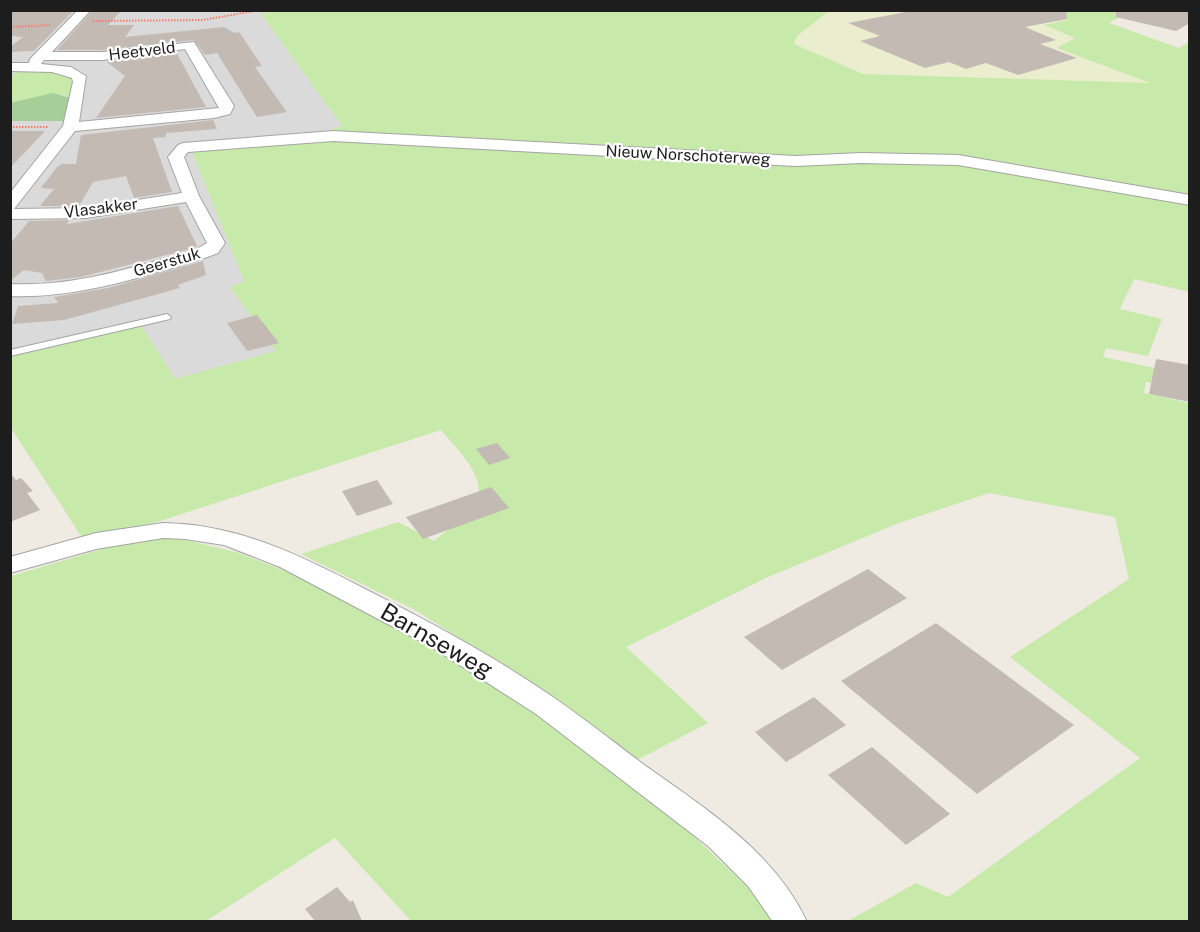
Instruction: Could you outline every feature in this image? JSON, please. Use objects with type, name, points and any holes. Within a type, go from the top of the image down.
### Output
[{"type":"street","points":[[30,67],[85,10]]},
{"type":"street","name":"Heetveld","points":[[43,56],[103,56],[189,45],[227,106],[225,111],[213,114],[70,127]]},
{"type":"street","points":[[10,67],[66,70],[80,76],[70,127],[10,205]]},
{"type":"street","name":"Nieuw Norschoterweg","points":[[183,148],[333,136],[796,161],[861,158],[935,159],[1004,167],[1190,200]]},
{"type":"street","name":"Geerstuk","points":[[10,290],[39,292],[66,288],[212,249],[216,243],[191,196],[176,156],[183,148]]},
{"type":"street","name":"Vlasakker","points":[[10,214],[86,213],[191,196]]},
{"type":"street","name":"Barnseweg","points":[[10,565],[105,539],[143,532],[184,531],[218,536],[252,546],[297,564],[414,625],[535,699],[719,837],[750,866],[784,908],[791,921]]},
{"type":"lane","points":[[10,353],[167,317]]},
{"type":"path","points":[[10,27],[203,20],[260,10]]},
{"type":"path","points":[[10,127],[70,127]]},
{"type":"shaded area","points":[[10,11],[283,11],[365,142],[285,352],[173,385],[135,330],[11,357]]},
{"type":"green space","points":[[276,10],[829,11],[797,36],[794,44],[863,74],[1150,83],[1057,48],[1075,38],[1044,25],[1068,20],[1047,11],[1131,11],[1109,23],[1179,48],[1189,42],[1189,197],[970,157],[792,159],[329,134],[327,131],[342,126],[261,14]]},
{"type":"green space","points":[[829,11],[1047,11],[1069,20],[1045,25],[1076,39],[1058,47],[1153,84],[863,74],[794,44],[797,36]]},
{"type":"green space","points":[[18,70],[48,70],[71,75],[74,81],[70,98],[61,94],[11,103],[11,77]]},
{"type":"green space","points":[[53,93],[70,98],[64,121],[11,121],[10,103]]},
{"type":"green space","points":[[312,137],[773,164],[939,161],[1189,203],[1189,292],[1134,279],[1120,309],[1162,319],[1148,356],[1106,348],[1103,357],[1178,373],[1178,388],[1146,382],[1144,393],[1189,403],[1189,921],[848,921],[916,883],[948,897],[1140,758],[1010,657],[1129,579],[1115,517],[989,493],[899,523],[768,577],[626,647],[708,723],[637,760],[540,689],[415,610],[301,554],[398,522],[434,541],[466,516],[474,507],[479,486],[470,466],[441,430],[157,522],[83,539],[11,428],[10,357],[141,325],[175,379],[276,351],[230,287],[244,281],[191,149]]},
{"type":"green space","points":[[154,539],[181,539],[236,552],[296,575],[510,690],[686,829],[754,893],[773,921],[411,921],[335,838],[206,921],[11,922],[11,576],[122,543]]},
{"type":"building","points":[[10,10],[74,10],[34,51],[10,52],[10,47],[23,37],[10,36]]},
{"type":"building","points":[[93,10],[122,10],[108,25],[134,25],[125,37],[224,27],[235,33],[239,32],[262,66],[255,67],[287,112],[257,117],[217,53],[205,55],[194,40],[103,50],[57,50]]},
{"type":"building","points":[[916,10],[1066,10],[1067,19],[1025,27],[1056,40],[1040,44],[1077,58],[1018,75],[986,63],[966,69],[949,62],[925,68],[860,41],[880,36],[848,23]]},
{"type":"building","points":[[1116,10],[1190,10],[1190,23],[1176,31],[1116,17]]},
{"type":"building","points":[[176,52],[206,107],[96,118],[125,76],[107,62]]},
{"type":"building","points":[[213,120],[217,129],[166,133],[166,137],[153,138],[172,192],[134,198],[126,176],[93,182],[79,206],[40,206],[54,189],[41,188],[57,167],[62,164],[76,164],[81,135]]},
{"type":"building","points":[[10,131],[45,131],[10,168]]},
{"type":"building","points":[[178,206],[197,246],[194,248],[81,277],[46,281],[42,273],[24,270],[10,281],[10,244],[29,221],[69,220],[67,224]]},
{"type":"building","points":[[203,261],[206,275],[178,285],[180,288],[64,320],[12,324],[18,306],[58,303],[54,297],[108,288]]},
{"type":"building","points":[[257,315],[279,343],[247,351],[227,323]]},
{"type":"building","points":[[1156,359],[1190,365],[1190,402],[1149,394]]},
{"type":"building","points":[[497,443],[510,458],[489,465],[476,449]]},
{"type":"building","points":[[10,473],[16,480],[21,478],[33,491],[27,493],[40,510],[10,522]]},
{"type":"building","points":[[377,480],[393,504],[357,516],[342,491]]},
{"type":"building","points":[[491,487],[509,508],[423,539],[406,517]]},
{"type":"building","points":[[868,569],[907,598],[782,670],[744,637]]},
{"type":"building","points":[[936,623],[1074,725],[977,794],[841,681]]},
{"type":"building","points":[[814,697],[846,725],[786,762],[755,732]]},
{"type":"building","points":[[872,747],[950,814],[906,845],[828,775]]},
{"type":"building","points":[[337,887],[350,902],[353,900],[362,921],[315,921],[305,909]]}]
